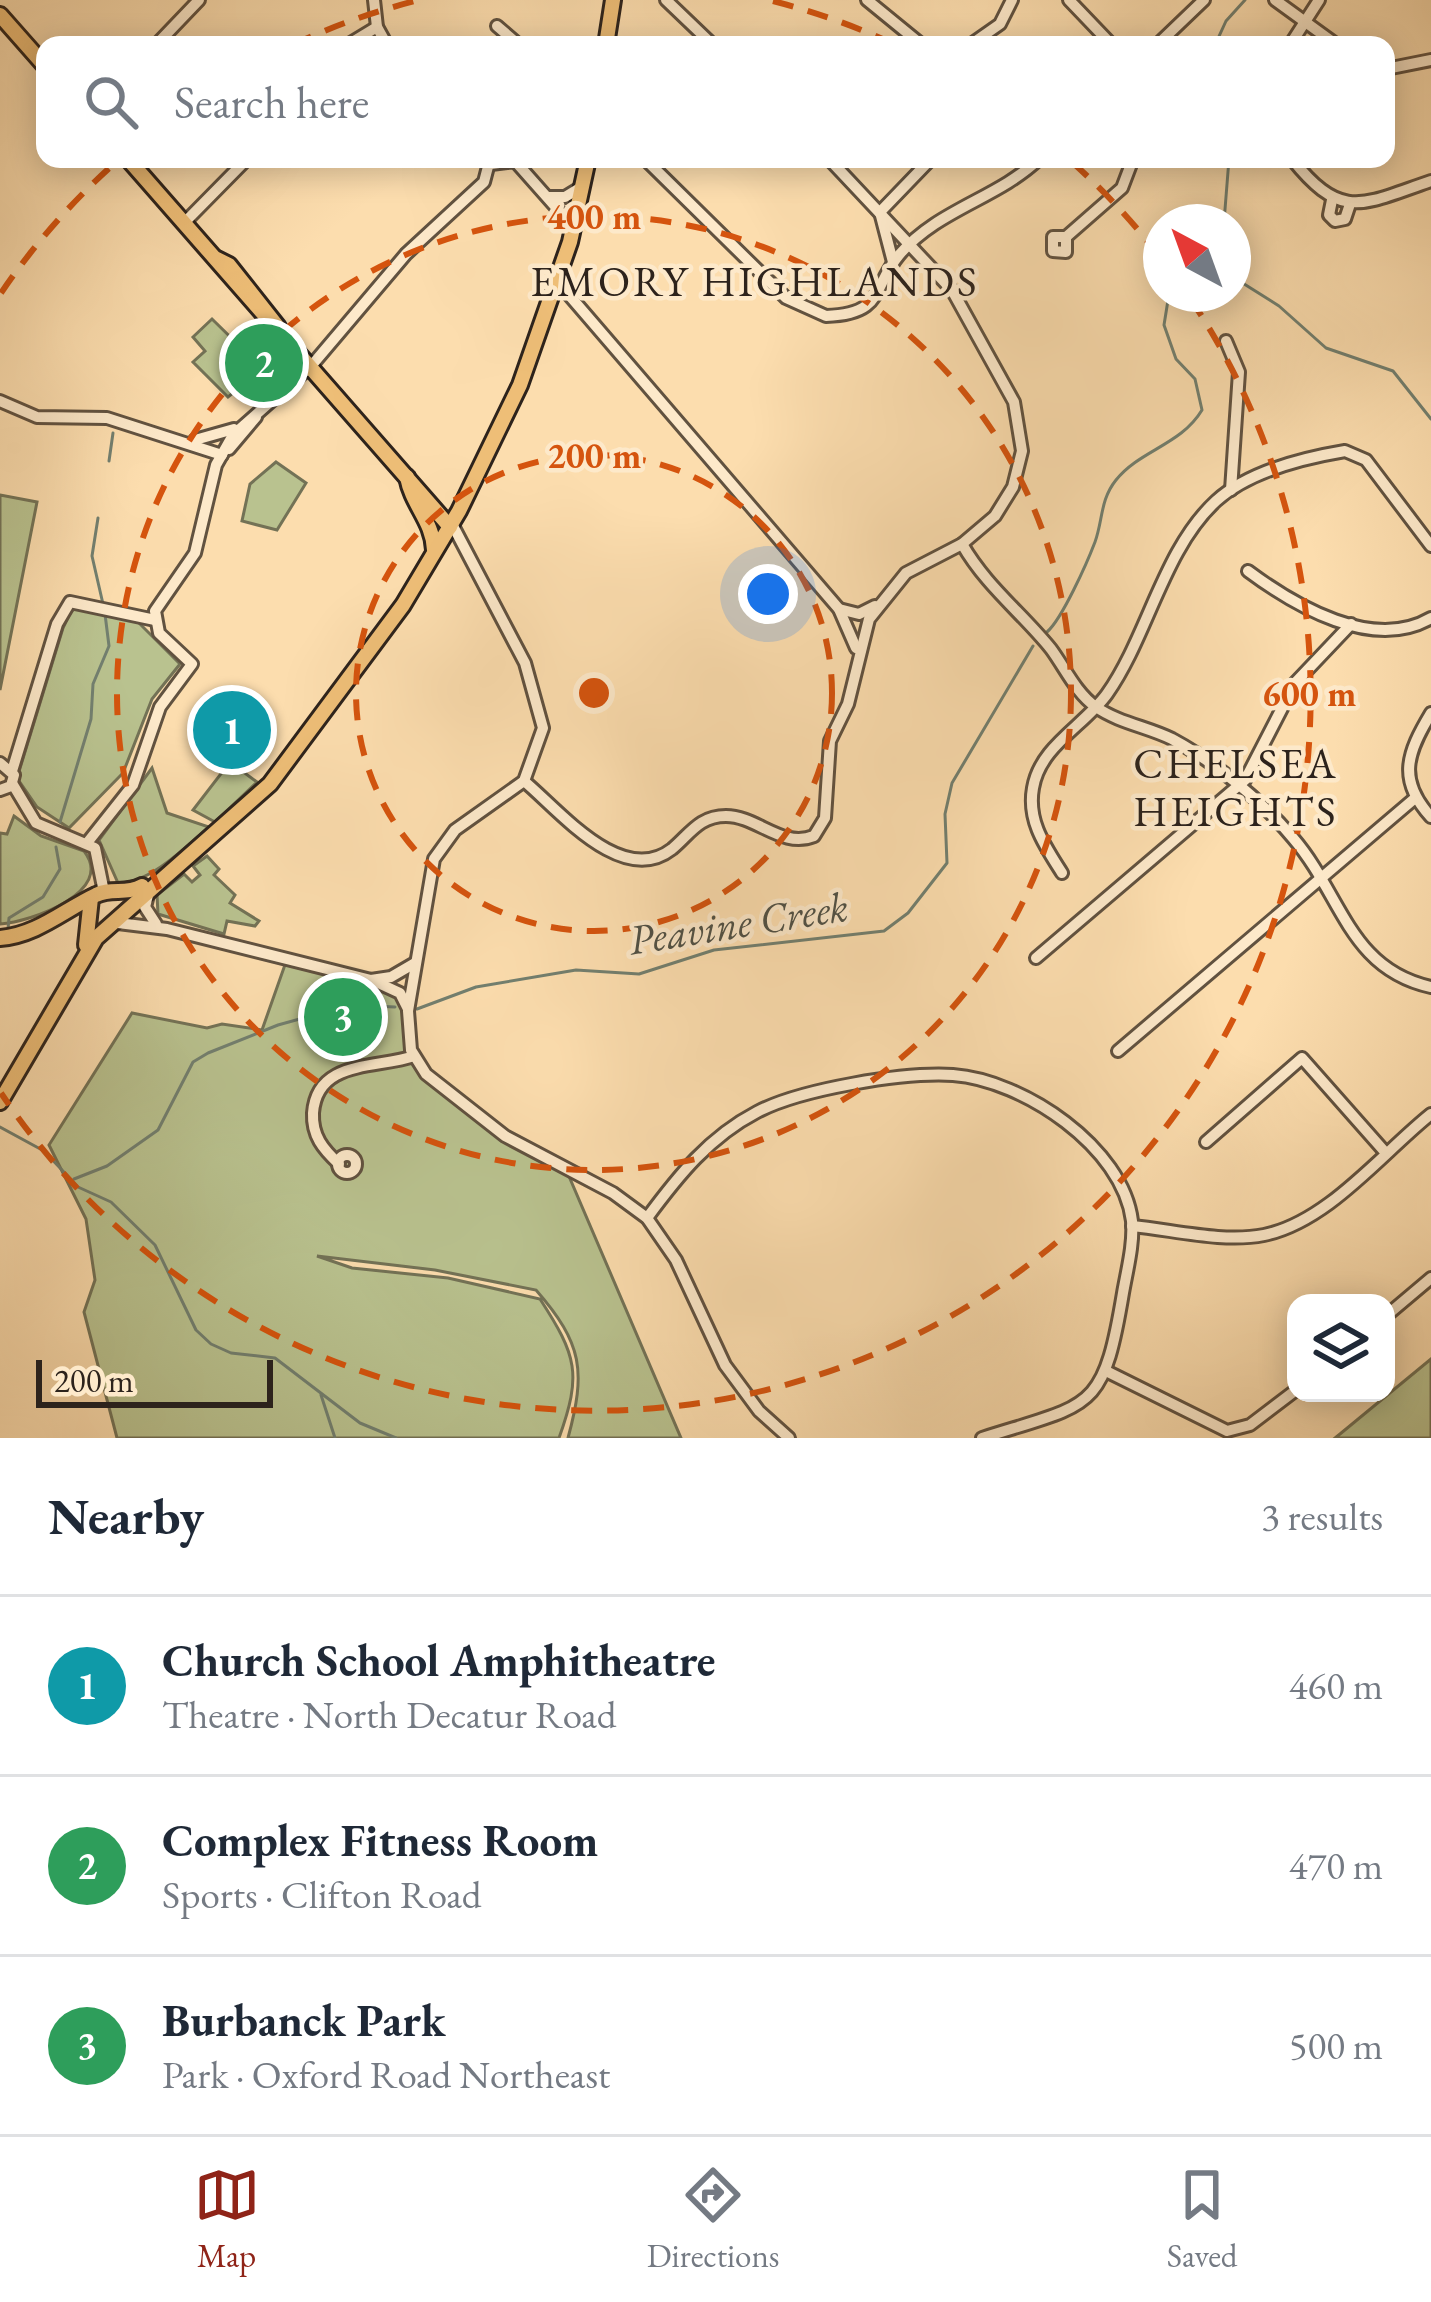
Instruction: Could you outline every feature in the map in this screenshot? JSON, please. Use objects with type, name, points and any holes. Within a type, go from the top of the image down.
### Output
[{"type":"main road","points":[[608,36],[614,0]]},
{"type":"main road","points":[[0,15],[36,56]]},
{"type":"main road","points":[[136,168],[217,259],[229,265],[270,310],[279,329],[440,511]]},
{"type":"main road","points":[[0,1102],[96,938],[270,784],[349,683],[410,594],[452,524],[520,385],[557,281],[586,168]]},
{"type":"main road","points":[[384,447],[452,524]]},
{"type":"main road","points":[[406,472],[410,493],[430,524],[434,554]]},
{"type":"main road","points":[[103,894],[132,891],[173,869]]},
{"type":"main road","points":[[103,894],[120,917]]},
{"type":"main road","points":[[78,967],[88,918],[103,894]]},
{"type":"main road","points":[[88,918],[120,917]]},
{"type":"street","points":[[165,36],[199,0]]},
{"type":"street","points":[[374,0],[382,36]]},
{"type":"street","points":[[666,0],[704,36]]},
{"type":"street","points":[[867,0],[911,36]]},
{"type":"street","points":[[984,36],[1000,25],[1012,0]]},
{"type":"street","points":[[1069,0],[1103,36]]},
{"type":"street","points":[[1166,36],[1204,0]]},
{"type":"street","points":[[1275,0],[1324,36]]},
{"type":"street","points":[[1296,36],[1319,0]]},
{"type":"street","points":[[496,26],[508,36]]},
{"type":"street","points":[[1395,67],[1431,60]]},
{"type":"street","points":[[185,222],[238,168]]},
{"type":"street","points":[[184,440],[217,437],[252,419],[315,369],[406,254],[484,182],[488,168]]},
{"type":"street","points":[[521,168],[561,213],[576,217]]},
{"type":"street","points":[[654,168],[804,310],[826,316],[857,310],[879,293],[893,265],[944,214],[1028,168]]},
{"type":"street","points":[[838,168],[959,301],[1010,393],[1022,436],[1021,463],[1008,498],[962,544],[915,567],[877,605],[859,614],[839,609]]},
{"type":"street","points":[[880,212],[922,168]]},
{"type":"street","points":[[1066,237],[1122,188],[1130,168]]},
{"type":"street","points":[[1301,168],[1332,200],[1350,204],[1431,181]]},
{"type":"street","points":[[548,197],[565,197],[583,186]]},
{"type":"street","points":[[1332,200],[1329,215],[1337,222],[1347,217],[1350,204]]},
{"type":"street","points":[[880,212],[893,265]]},
{"type":"street","points":[[557,281],[839,609],[853,636],[856,663]]},
{"type":"street","points":[[1226,340],[1239,372],[1231,490]]},
{"type":"street","points":[[0,401],[29,415],[99,416],[222,455]]},
{"type":"street","points":[[87,843],[133,785],[160,707],[192,664],[162,637],[154,620],[157,606],[195,553],[222,455],[253,428],[252,419]]},
{"type":"street","points":[[1062,873],[1034,824],[1033,788],[1049,753],[1096,707],[1123,668],[1193,530],[1231,490],[1324,455],[1355,453],[1431,546]]},
{"type":"street","points":[[408,1011],[436,854],[455,830],[524,781],[542,742],[540,700],[472,555],[452,524]]},
{"type":"street","points":[[962,544],[988,584],[1096,707],[1173,740],[1237,787],[1288,832],[1380,967],[1431,987]]},
{"type":"street","points":[[1247,571],[1285,597],[1351,624],[1392,630],[1431,618]]},
{"type":"street","points":[[0,790],[57,624],[74,601],[154,620]]},
{"type":"street","points":[[524,781],[603,846],[629,858],[662,855],[697,824],[716,817],[731,816],[787,838],[805,839],[817,833],[825,818],[828,751],[877,605]]},
{"type":"street","points":[[1036,958],[1237,787],[1264,751],[1295,683],[1351,624]]},
{"type":"street","points":[[1431,713],[1406,763],[1414,799],[1431,817]]},
{"type":"street","points":[[8,767],[36,823],[87,843],[101,860],[103,894],[63,909],[43,926]]},
{"type":"street","points":[[1118,1051],[1414,799]]},
{"type":"street","points":[[157,883],[145,907],[161,927]]},
{"type":"street","points":[[0,938],[72,912],[88,918]]},
{"type":"street","points":[[120,917],[371,980],[400,992],[408,1011],[414,1056],[426,1074],[506,1136],[614,1193],[647,1218],[676,1260],[725,1365],[759,1411],[789,1438]]},
{"type":"street","points":[[371,980],[400,974],[418,961]]},
{"type":"street","points":[[339,1164],[317,1138],[314,1107],[318,1094],[336,1073],[414,1056]]},
{"type":"street","points":[[1206,1142],[1302,1058],[1385,1152]]},
{"type":"street","points":[[647,1218],[704,1148],[757,1112],[812,1094],[953,1075],[1010,1092],[1076,1130],[1115,1173],[1132,1226],[1108,1372],[1075,1407],[985,1437]]},
{"type":"street","points":[[1132,1226],[1263,1235],[1308,1217],[1431,1114]]},
{"type":"street","points":[[1395,1308],[1431,1278]]},
{"type":"street","points":[[1108,1372],[1227,1431],[1250,1425],[1287,1397]]},
{"type":"green space","points":[[212,319],[263,369],[228,397],[193,362],[205,351],[193,337]]},
{"type":"green space","points":[[276,462],[306,483],[277,530],[242,521],[250,484]]},
{"type":"green space","points":[[0,495],[37,502],[0,690]]},
{"type":"green space","points":[[82,606],[138,622],[180,664],[152,699],[123,773],[69,828],[37,807],[17,778],[63,628],[71,611]]},
{"type":"green space","points":[[230,762],[257,782],[215,822],[193,810]]},
{"type":"green space","points":[[152,768],[167,813],[209,827],[154,871],[118,883],[99,840]]},
{"type":"green space","points":[[14,816],[41,836],[84,851],[91,866],[80,892],[66,902],[31,918],[0,924],[0,833],[7,834]]},
{"type":"green space","points":[[207,856],[219,869],[214,875],[235,895],[230,903],[259,921],[255,926],[227,921],[224,934],[158,914],[157,895],[184,874],[192,882],[200,875],[193,866]]},
{"type":"green space","points":[[287,959],[401,999],[411,1042],[434,1077],[493,1129],[568,1174],[681,1438],[568,1438],[577,1394],[576,1359],[563,1326],[536,1290],[435,1270],[317,1256],[352,1268],[448,1278],[540,1299],[562,1336],[572,1366],[571,1397],[559,1438],[117,1438],[84,1312],[95,1280],[86,1219],[49,1145],[132,1013],[207,1028],[222,1024],[262,1030]]},
{"type":"green space","points":[[1431,1359],[1431,1438],[1335,1438],[1379,1402],[1395,1402],[1395,1389]]},
{"type":"waterway","points":[[1219,36],[1245,0]]},
{"type":"waterway","points":[[1225,204],[1228,168]]},
{"type":"waterway","name":"Peavine Creek","points":[[1251,288],[1279,306],[1326,348],[1393,371],[1431,419]]},
{"type":"waterway","name":"Peavine Creek","points":[[1047,632],[1080,576],[1116,480],[1183,431],[1202,410],[1195,379],[1176,359],[1164,325],[1166,312]]},
{"type":"waterway","points":[[109,461],[113,433]]},
{"type":"waterway","points":[[98,518],[92,556],[103,604]]},
{"type":"waterway","points":[[60,822],[91,719],[93,684],[109,646],[105,614]]},
{"type":"waterway","name":"Peavine Creek","points":[[417,1009],[476,987],[576,970],[639,974],[714,950],[884,931],[908,913],[947,863],[945,814],[952,783],[1033,646]]},
{"type":"waterway","points":[[8,929],[9,918],[43,897],[60,869],[56,847]]},
{"type":"waterway","name":"Peavine Creek","points":[[74,1179],[107,1166],[158,1130],[193,1062],[208,1053],[278,1025],[350,1005],[395,1007]]},
{"type":"waterway","points":[[0,1127],[44,1151],[78,1187],[111,1202],[155,1245],[196,1330],[211,1344],[231,1353],[275,1358],[360,1423],[396,1438]]},
{"type":"waterway","points":[[321,1395],[335,1438]]},
{"type":"place","name":"Complex Fitness Room","points":[[264,363]]},
{"type":"place","name":"Church School Amphitheatre","points":[[232,730]]},
{"type":"place","name":"Burbanck Park","points":[[343,1017]]},
{"type":"district","name":"EMORY HIGHLANDS","points":[[755,281]]},
{"type":"district","name":"CHELSEA HEIGHTS","points":[[1236,788]]}]
